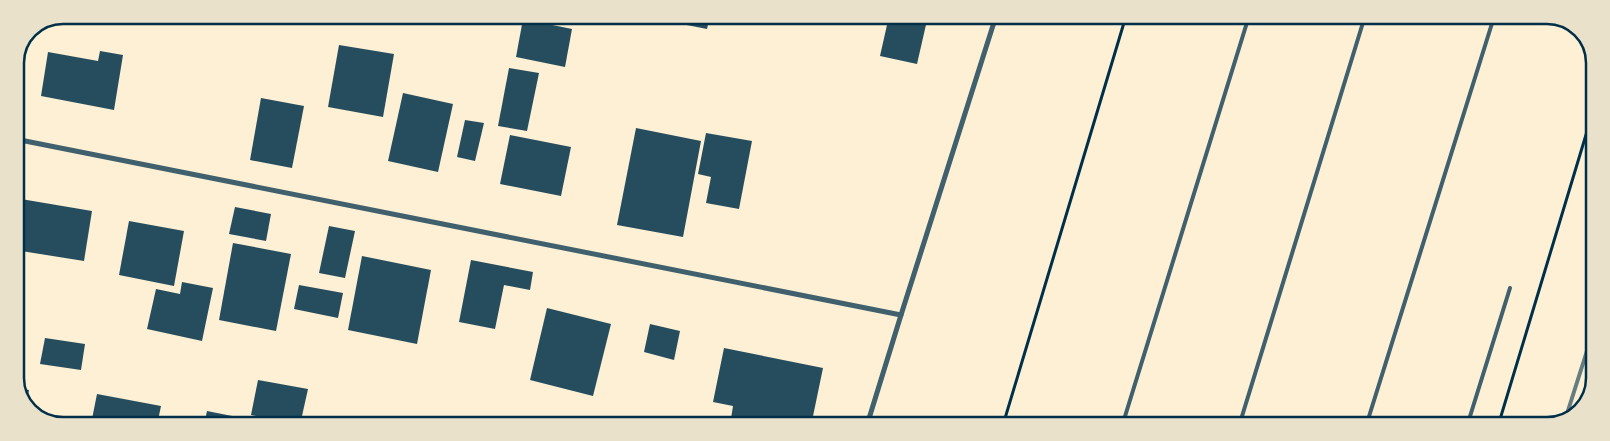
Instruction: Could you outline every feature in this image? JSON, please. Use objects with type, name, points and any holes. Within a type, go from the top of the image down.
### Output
[{"type":"street","points":[[869,417],[993,24]]},
{"type":"street","points":[[24,141],[901,315]]},
{"type":"lane","points":[[1125,417],[1247,24]]},
{"type":"lane","points":[[1243,417],[1363,24]]},
{"type":"lane","points":[[1369,417],[1492,24]]},
{"type":"lane","points":[[1470,417],[1510,288]]},
{"type":"path","points":[[1005,417],[1124,24]]},
{"type":"path","points":[[1501,417],[1586,135]]},
{"type":"building","points":[[522,24],[548,24],[572,29],[565,67],[516,57]]},
{"type":"building","points":[[682,24],[708,24],[707,29]]},
{"type":"building","points":[[887,24],[926,24],[917,64],[880,56]]},
{"type":"building","points":[[339,45],[394,54],[383,117],[328,107]]},
{"type":"building","points":[[100,51],[123,55],[114,110],[41,96],[48,52],[98,61]]},
{"type":"building","points":[[509,68],[539,73],[527,131],[498,126]]},
{"type":"building","points":[[403,93],[453,104],[438,172],[388,161]]},
{"type":"building","points":[[261,98],[304,106],[292,168],[250,160]]},
{"type":"building","points":[[465,120],[484,123],[475,161],[457,157]]},
{"type":"building","points":[[636,128],[701,141],[683,237],[617,225]]},
{"type":"building","points":[[706,133],[752,141],[739,209],[706,203],[711,177],[698,174]]},
{"type":"building","points":[[510,135],[571,147],[561,196],[500,184]]},
{"type":"building","points":[[24,200],[92,211],[84,261],[24,251]]},
{"type":"building","points":[[235,207],[271,214],[266,241],[229,234]]},
{"type":"building","points":[[129,221],[184,231],[174,286],[119,275]]},
{"type":"building","points":[[329,226],[355,231],[345,278],[319,273]]},
{"type":"building","points":[[233,243],[291,254],[276,331],[219,320]]},
{"type":"building","points":[[362,256],[431,270],[417,344],[348,330]]},
{"type":"building","points":[[471,260],[533,272],[530,290],[504,285],[495,329],[459,322]]},
{"type":"building","points":[[182,282],[213,288],[202,341],[147,329],[156,289],[180,294]]},
{"type":"building","points":[[299,285],[343,293],[338,318],[294,309]]},
{"type":"building","points":[[547,308],[611,324],[593,396],[530,380]]},
{"type":"building","points":[[650,324],[680,331],[674,360],[644,352]]},
{"type":"building","points":[[45,338],[85,344],[81,370],[40,364]]},
{"type":"building","points":[[724,348],[823,368],[813,417],[731,417],[733,406],[713,402]]},
{"type":"building","points":[[258,380],[308,389],[302,417],[261,417],[251,415]]},
{"type":"building","points":[[97,394],[161,406],[159,417],[92,417]]},
{"type":"building","points":[[207,411],[237,417],[206,417]]},
{"type":"railway","points":[[1568,411],[1586,354]]}]
